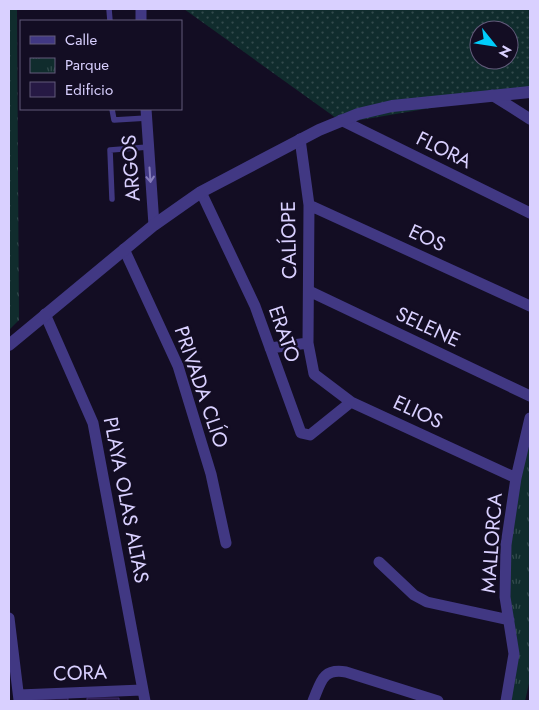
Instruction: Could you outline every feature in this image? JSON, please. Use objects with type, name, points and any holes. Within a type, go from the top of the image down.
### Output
[{"type":"street","points":[[9,345],[154,225],[201,192],[300,139],[341,120],[392,106],[530,92]]},
{"type":"street","points":[[492,95],[530,119]]},
{"type":"street","name":"ARGOS","points":[[146,114],[154,225]]},
{"type":"street","name":"FLORA","points":[[341,120],[530,213]]},
{"type":"street","name":"CALÍOPE","points":[[300,139],[309,205],[308,343],[312,370]]},
{"type":"street","name":"ERATO","points":[[201,192],[247,289],[270,348],[292,415],[303,435],[310,435],[351,402]]},
{"type":"street","name":"EOS","points":[[309,205],[530,306]]},
{"type":"street","name":"PRIVADA CLÍO","points":[[124,249],[178,366],[211,474],[226,543]]},
{"type":"street","name":"SELENE","points":[[309,292],[530,396]]},
{"type":"street","name":"PLAYA OLAS ALTAS","points":[[45,314],[94,423],[144,695]]},
{"type":"street","points":[[270,348],[308,343]]},
{"type":"street","name":"ELIOS","points":[[312,370],[318,377],[351,402],[516,478]]},
{"type":"street","name":"MALLORCA","points":[[506,701],[514,654],[505,598],[506,545],[516,478],[530,418]]},
{"type":"street","points":[[379,562],[414,595],[427,602],[509,620]]},
{"type":"street","points":[[9,618],[19,698]]},
{"type":"street","points":[[314,701],[322,679],[331,671],[346,672],[438,701]]},
{"type":"street","name":"CORA","points":[[19,698],[144,695]]},
{"type":"lane","points":[[112,110],[114,120],[146,114]]},
{"type":"lane","points":[[112,199],[110,150],[148,146]]},
{"type":"green space","points":[[9,9],[17,9],[19,320],[9,330]]},
{"type":"green space","points":[[184,9],[530,9],[530,91],[343,123]]},
{"type":"green space","points":[[530,418],[530,679],[525,701],[506,701],[512,668],[506,574]]},
{"type":"building","points":[[68,698],[68,701],[24,700]]},
{"type":"building","points":[[87,698],[119,698],[119,701],[87,701]]}]
